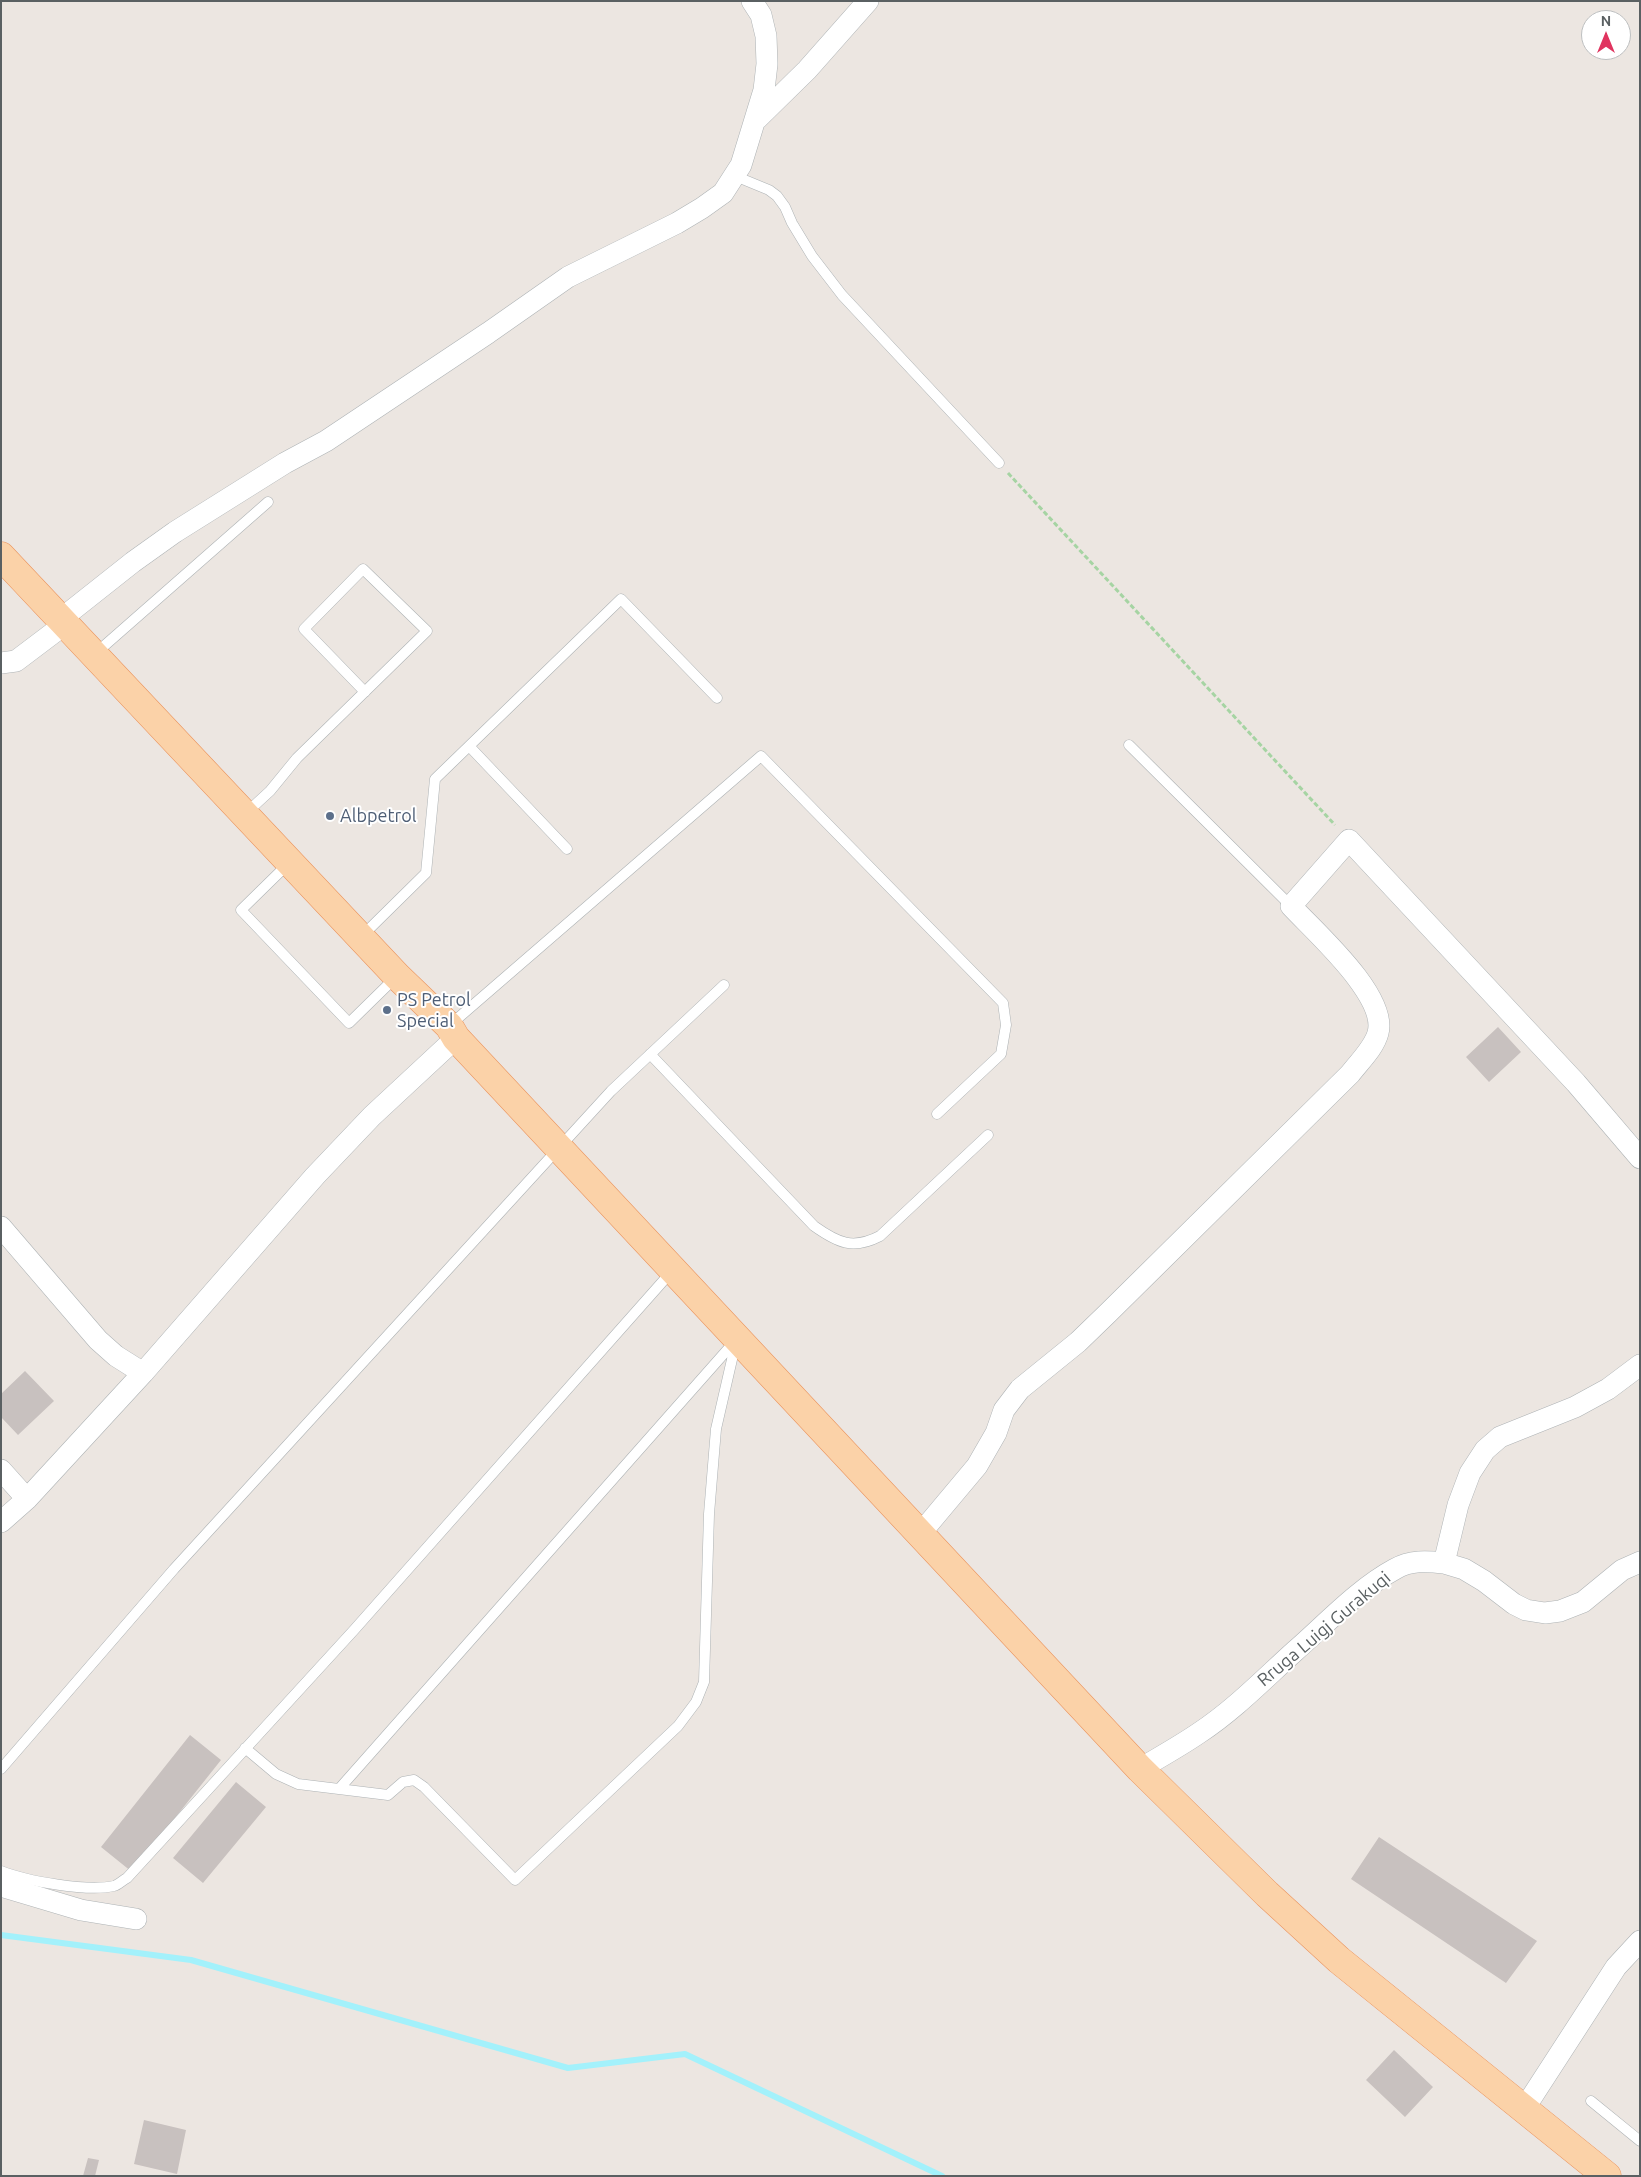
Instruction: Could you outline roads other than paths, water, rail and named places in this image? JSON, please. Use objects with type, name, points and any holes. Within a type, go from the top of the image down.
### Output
[{"type":"main road","points":[[1,556],[452,1032],[1140,1769],[1267,1894],[1339,1960],[1607,2176]]},
{"type":"street","points":[[1,663],[16,661],[132,562],[175,532],[285,463],[333,436],[480,339],[568,277],[702,208],[723,193],[741,165],[757,118],[764,90],[767,64],[766,36],[761,15],[752,1]]},
{"type":"street","points":[[757,118],[807,70],[868,1]]},
{"type":"street","points":[[920,1534],[977,1466],[996,1433],[1004,1410],[1020,1389],[1078,1342],[1102,1319],[1350,1074],[1370,1049],[1378,1032],[1378,1016],[1372,999],[1362,982],[1291,906],[1350,840],[1576,1083],[1640,1158]]},
{"type":"street","points":[[1,1522],[26,1500],[143,1373],[315,1176],[452,1032]]},
{"type":"street","points":[[1,1228],[98,1340],[116,1356],[143,1373]]},
{"type":"street","points":[[1444,1563],[1458,1505],[1470,1473],[1485,1450],[1506,1434],[1520,1427],[1544,1421],[1608,1389],[1640,1365]]},
{"type":"street","points":[[1,1470],[26,1500]]},
{"type":"street","name":"Rruga Luigj Gurakuqi","points":[[1140,1769],[1200,1733],[1230,1709],[1359,1595],[1396,1568],[1409,1563],[1425,1561],[1444,1563],[1464,1569],[1520,1607],[1526,1610],[1545,1613],[1560,1611],[1583,1602],[1622,1570],[1640,1562]]},
{"type":"street","points":[[1,1886],[81,1910],[136,1919]]},
{"type":"street","points":[[1524,2109],[1616,1967],[1640,1941]]},
{"type":"lane","points":[[735,176],[769,190],[777,196],[812,256],[842,295],[999,463]]},
{"type":"lane","points":[[94,654],[268,502]]},
{"type":"lane","points":[[244,814],[270,791],[297,758],[365,692],[427,631],[363,569],[304,628],[365,692]]},
{"type":"lane","points":[[361,938],[426,873],[435,780],[621,598],[717,698]]},
{"type":"lane","points":[[1129,745],[1291,906]]},
{"type":"lane","points":[[469,746],[566,849]]},
{"type":"lane","points":[[452,1032],[761,756],[1003,1003],[1006,1025],[1001,1054],[937,1114]]},
{"type":"lane","points":[[290,862],[241,910],[349,1023],[397,976]]},
{"type":"lane","points":[[1,1769],[180,1562],[560,1148],[650,1054],[724,985]]},
{"type":"lane","points":[[650,1054],[814,1226],[829,1237],[848,1243],[866,1243],[880,1236],[988,1135]]},
{"type":"lane","points":[[1,1871],[13,1876],[54,1884],[96,1887],[115,1886],[127,1878],[354,1630],[673,1270]]},
{"type":"lane","points":[[245,1748],[276,1774],[298,1784],[388,1795],[403,1782],[414,1780],[424,1787],[514,1880],[678,1726],[696,1702],[704,1682],[707,1650],[709,1514],[716,1429],[737,1339]]},
{"type":"lane","points":[[339,1789],[737,1339]]},
{"type":"lane","points":[[1591,2101],[1640,2141]]},
{"type":"waterway","points":[[1,1935],[191,1960],[568,2068],[685,2054],[942,2176]]},
{"type":"place","name":"Albpetrol","points":[[330,816]]},
{"type":"place","name":"PS Petrol Special","points":[[387,1010]]}]
